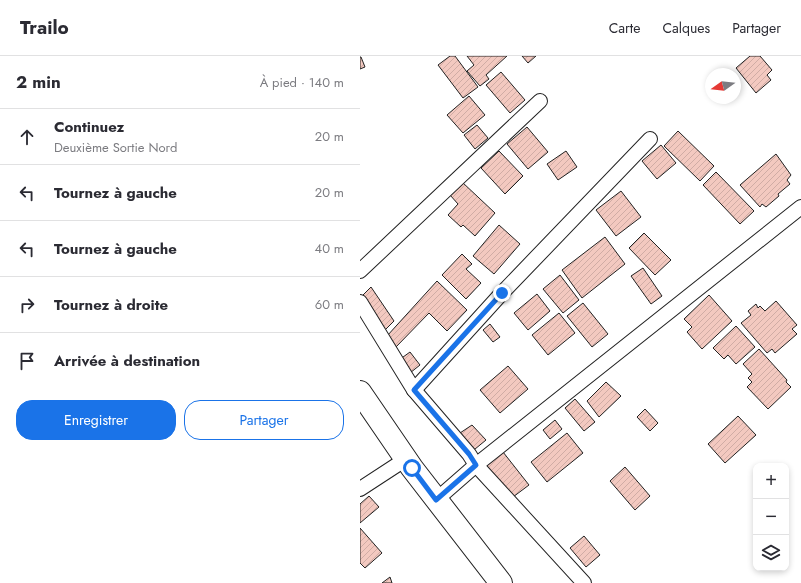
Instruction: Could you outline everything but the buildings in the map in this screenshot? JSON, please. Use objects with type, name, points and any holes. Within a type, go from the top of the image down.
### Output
[{"type":"main road","points":[[360,392],[436,500],[501,583]]},
{"type":"street","points":[[360,271],[540,101]]},
{"type":"street","points":[[414,390],[502,293],[650,139]]},
{"type":"street","points":[[436,500],[476,465],[801,207]]},
{"type":"street","points":[[360,302],[414,390],[469,454],[476,465],[584,583]]},
{"type":"street","points":[[360,490],[406,459]]},
{"type":"route","points":[[412,468],[436,500],[476,465],[469,454],[414,390],[502,293]]}]
